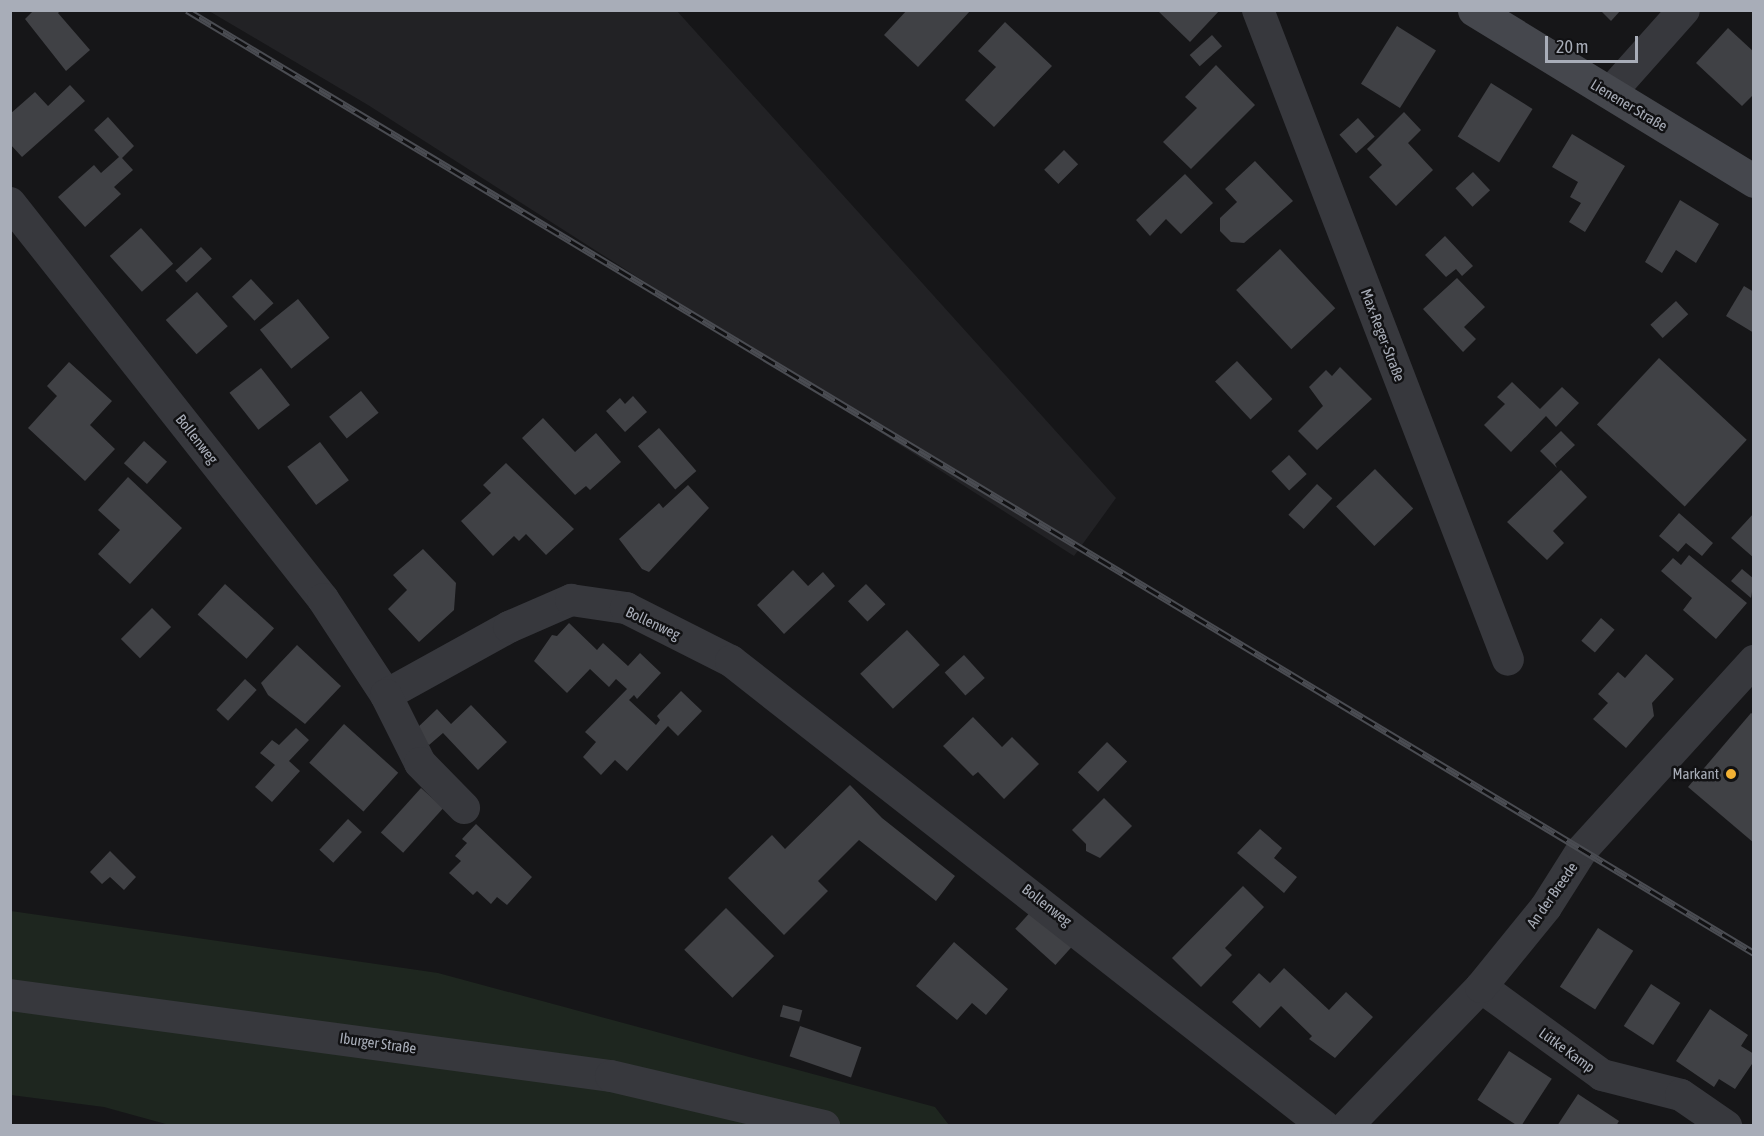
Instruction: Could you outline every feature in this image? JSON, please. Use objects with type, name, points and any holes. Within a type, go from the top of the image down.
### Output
[{"type":"street","name":"Max-Reger-Straße","points":[[1258,10],[1508,660]]},
{"type":"street","name":"Lienener Straße","points":[[1474,10],[1754,181]]},
{"type":"street","points":[[1610,93],[1684,10]]},
{"type":"street","name":"Bollenweg","points":[[10,203],[323,599],[386,695],[509,627],[571,600],[626,608],[731,661],[1324,1125]]},
{"type":"street","name":"An der Breede","points":[[1347,1125],[1481,987],[1546,907],[1582,850],[1754,661]]},
{"type":"street","points":[[386,695],[420,763],[464,808]]},
{"type":"street","name":"Lütke Kamp","points":[[1481,987],[1602,1075],[1681,1095],[1726,1125]]},
{"type":"street","name":"Iburger Straße","points":[[16,995],[611,1076],[734,1114],[824,1125]]},
{"type":"shaded area","points":[[209,11],[677,11],[1116,498],[1074,556],[368,105]]},
{"type":"shaded area","points":[[11,911],[438,973],[935,1107],[949,1125],[173,1126],[104,1107],[11,1095]]},
{"type":"building","points":[[34,10],[61,10],[58,13],[90,50],[66,71],[25,19]]},
{"type":"building","points":[[907,10],[971,10],[918,67],[884,35]]},
{"type":"building","points":[[1157,10],[1220,10],[1190,42]]},
{"type":"building","points":[[1600,10],[1621,10],[1611,21]]},
{"type":"building","points":[[1005,22],[1052,66],[994,127],[965,100],[996,67],[978,51]]},
{"type":"building","points":[[1397,26],[1436,50],[1400,108],[1361,84]]},
{"type":"building","points":[[1728,28],[1754,52],[1754,94],[1742,106],[1696,63]]},
{"type":"building","points":[[1212,35],[1222,46],[1200,66],[1190,55]]},
{"type":"building","points":[[1216,65],[1255,105],[1191,169],[1163,142],[1197,108],[1185,97]]},
{"type":"building","points":[[1491,83],[1533,109],[1499,162],[1458,136]]},
{"type":"building","points":[[70,85],[85,101],[22,157],[10,144],[10,114],[35,92],[48,106]]},
{"type":"building","points":[[1404,112],[1421,130],[1408,143],[1433,170],[1396,206],[1369,177],[1382,165],[1367,149]]},
{"type":"building","points":[[108,117],[134,146],[122,158],[133,170],[114,187],[121,194],[85,227],[58,197],[94,165],[101,173],[119,157],[94,130]]},
{"type":"building","points":[[1358,118],[1375,137],[1356,153],[1339,135]]},
{"type":"building","points":[[1572,134],[1625,166],[1585,232],[1569,222],[1581,203],[1570,197],[1578,182],[1552,167]]},
{"type":"building","points":[[1064,150],[1078,164],[1058,184],[1044,170]]},
{"type":"building","points":[[1255,161],[1293,201],[1244,243],[1231,242],[1220,231],[1220,218],[1237,202],[1225,189]]},
{"type":"building","points":[[1473,172],[1490,190],[1472,207],[1455,188]]},
{"type":"building","points":[[1185,174],[1213,203],[1181,234],[1166,219],[1150,236],[1136,220]]},
{"type":"building","points":[[1680,200],[1719,224],[1696,263],[1676,250],[1662,273],[1645,262]]},
{"type":"building","points":[[141,228],[173,264],[142,292],[110,256]]},
{"type":"building","points":[[1445,236],[1473,266],[1462,276],[1456,269],[1446,277],[1425,255]]},
{"type":"building","points":[[201,247],[212,259],[186,283],[175,271]]},
{"type":"building","points":[[1280,249],[1335,308],[1291,349],[1236,290]]},
{"type":"building","points":[[1457,278],[1485,307],[1464,327],[1476,339],[1463,352],[1423,309]]},
{"type":"building","points":[[251,279],[274,303],[254,321],[232,297]]},
{"type":"building","points":[[1744,286],[1754,292],[1754,333],[1726,316]]},
{"type":"building","points":[[197,292],[228,326],[197,354],[166,320]]},
{"type":"building","points":[[298,299],[329,338],[291,369],[260,330]]},
{"type":"building","points":[[1676,301],[1688,314],[1663,338],[1650,325]]},
{"type":"building","points":[[1659,358],[1747,440],[1685,506],[1597,425]]},
{"type":"building","points":[[1237,361],[1272,399],[1251,419],[1215,381]]},
{"type":"building","points":[[69,362],[112,401],[90,425],[115,449],[85,481],[28,428],[57,396],[47,386]]},
{"type":"building","points":[[1340,367],[1372,399],[1317,450],[1298,431],[1323,406],[1309,387],[1326,370],[1332,376]]},
{"type":"building","points":[[261,368],[290,405],[258,430],[229,393]]},
{"type":"building","points":[[1512,382],[1540,409],[1562,387],[1579,403],[1556,427],[1546,416],[1511,452],[1484,425],[1505,404],[1497,397]]},
{"type":"building","points":[[361,391],[379,413],[347,439],[329,417]]},
{"type":"building","points":[[633,396],[647,412],[625,432],[606,411],[620,398],[625,404]]},
{"type":"building","points":[[543,418],[575,452],[596,433],[621,462],[590,490],[586,486],[575,495],[522,438]]},
{"type":"building","points":[[659,428],[696,471],[675,489],[638,446]]},
{"type":"building","points":[[1561,431],[1575,445],[1555,464],[1557,468],[1540,451]]},
{"type":"building","points":[[144,441],[167,462],[147,484],[124,463]]},
{"type":"building","points":[[320,442],[349,480],[316,505],[287,467]]},
{"type":"building","points":[[1289,455],[1307,474],[1289,490],[1271,471]]},
{"type":"building","points":[[506,463],[574,529],[546,555],[526,534],[519,541],[514,536],[493,556],[461,521],[491,493],[483,485]]},
{"type":"building","points":[[1375,469],[1413,509],[1374,546],[1336,507]]},
{"type":"building","points":[[1561,470],[1587,497],[1553,531],[1564,543],[1547,560],[1507,522]]},
{"type":"building","points":[[128,477],[182,528],[130,584],[98,554],[120,530],[98,510]]},
{"type":"building","points":[[1317,484],[1332,498],[1304,529],[1288,515]]},
{"type":"building","points":[[688,485],[709,508],[649,572],[642,569],[619,539],[659,503],[663,508]]},
{"type":"building","points":[[1679,513],[1713,543],[1702,556],[1686,543],[1678,552],[1659,536]]},
{"type":"building","points":[[1754,513],[1754,558],[1731,538]]},
{"type":"building","points":[[423,549],[456,583],[454,610],[419,642],[388,609],[407,590],[393,575]]},
{"type":"building","points":[[1689,555],[1747,603],[1716,639],[1683,610],[1692,598],[1661,571],[1673,558],[1681,565]]},
{"type":"building","points":[[1742,569],[1754,579],[1751,598],[1731,581]]},
{"type":"building","points":[[793,570],[808,586],[823,572],[835,586],[784,634],[757,605]]},
{"type":"building","points":[[225,584],[274,628],[247,659],[198,614]]},
{"type":"building","points":[[866,584],[885,604],[867,622],[848,601]]},
{"type":"building","points":[[152,608],[171,627],[140,658],[121,639]]},
{"type":"building","points":[[1601,618],[1615,630],[1595,652],[1581,641]]},
{"type":"building","points":[[569,623],[597,650],[603,643],[628,666],[640,653],[661,673],[637,699],[634,695],[629,700],[656,725],[660,720],[657,716],[681,691],[702,711],[678,736],[668,726],[627,771],[615,760],[601,775],[583,757],[596,742],[585,732],[627,689],[616,679],[609,687],[590,669],[567,693],[534,661],[552,635],[557,636]]},
{"type":"building","points":[[907,630],[940,665],[893,709],[860,674]]},
{"type":"building","points":[[297,645],[341,686],[305,724],[268,695],[261,683]]},
{"type":"building","points":[[1646,654],[1674,679],[1652,703],[1654,716],[1626,748],[1593,719],[1608,703],[1598,694],[1618,672],[1625,678]]},
{"type":"building","points":[[964,655],[985,678],[965,695],[945,672]]},
{"type":"building","points":[[245,679],[257,690],[228,721],[216,710]]},
{"type":"building","points":[[471,705],[507,742],[478,770],[443,733],[429,745],[415,730],[437,709],[451,724]]},
{"type":"building","points":[[1751,713],[1754,715],[1754,843],[1688,787]]},
{"type":"building","points":[[973,717],[1002,747],[1012,737],[1039,764],[1004,799],[978,772],[973,776],[943,746]]},
{"type":"building","points":[[344,724],[398,773],[363,811],[309,763]]},
{"type":"building","points":[[296,728],[309,740],[289,761],[300,771],[272,802],[255,787],[275,765],[260,753],[272,740],[279,745]]},
{"type":"building","points":[[1107,742],[1127,761],[1098,792],[1078,772]]},
{"type":"building","points":[[850,785],[882,818],[955,876],[936,901],[859,840],[818,881],[828,891],[784,935],[728,878],[772,835],[785,849]]},
{"type":"building","points":[[421,788],[443,808],[403,853],[381,833]]},
{"type":"building","points":[[1104,798],[1132,826],[1100,858],[1086,851],[1086,844],[1072,830]]},
{"type":"building","points":[[348,819],[362,832],[333,863],[319,850]]},
{"type":"building","points":[[476,824],[532,877],[507,905],[497,897],[491,904],[477,891],[473,895],[449,873],[461,861],[455,856],[467,843],[462,839]]},
{"type":"building","points":[[1260,829],[1282,848],[1274,858],[1297,877],[1284,893],[1237,853]]},
{"type":"building","points":[[110,851],[136,877],[124,890],[110,877],[102,884],[90,872]]},
{"type":"building","points":[[1243,886],[1264,907],[1225,948],[1232,955],[1201,987],[1172,958]]},
{"type":"building","points":[[726,908],[774,956],[732,998],[684,950]]},
{"type":"building","points":[[1034,908],[1074,944],[1055,965],[1015,929]]},
{"type":"building","points":[[1598,928],[1633,951],[1595,1010],[1560,987]]},
{"type":"building","points":[[954,942],[1008,989],[986,1015],[972,1003],[957,1020],[916,986]]},
{"type":"building","points":[[1284,968],[1329,1010],[1346,992],[1373,1017],[1335,1058],[1309,1039],[1312,1036],[1281,1006],[1260,1028],[1232,1002],[1259,973],[1270,983]]},
{"type":"building","points":[[1651,984],[1680,1003],[1653,1045],[1624,1026]]},
{"type":"building","points":[[783,1005],[802,1010],[799,1022],[780,1017]]},
{"type":"building","points":[[1710,1009],[1748,1035],[1741,1046],[1754,1054],[1754,1061],[1735,1089],[1719,1079],[1714,1087],[1676,1061]]},
{"type":"building","points":[[800,1026],[861,1047],[851,1077],[790,1056]]},
{"type":"building","points":[[1509,1051],[1552,1079],[1521,1126],[1477,1100]]},
{"type":"building","points":[[1578,1094],[1619,1121],[1616,1126],[1557,1126]]},
{"type":"railway","points":[[187,10],[1754,953]]},
{"type":"place","name":"Markant","points":[[1731,774]]}]
